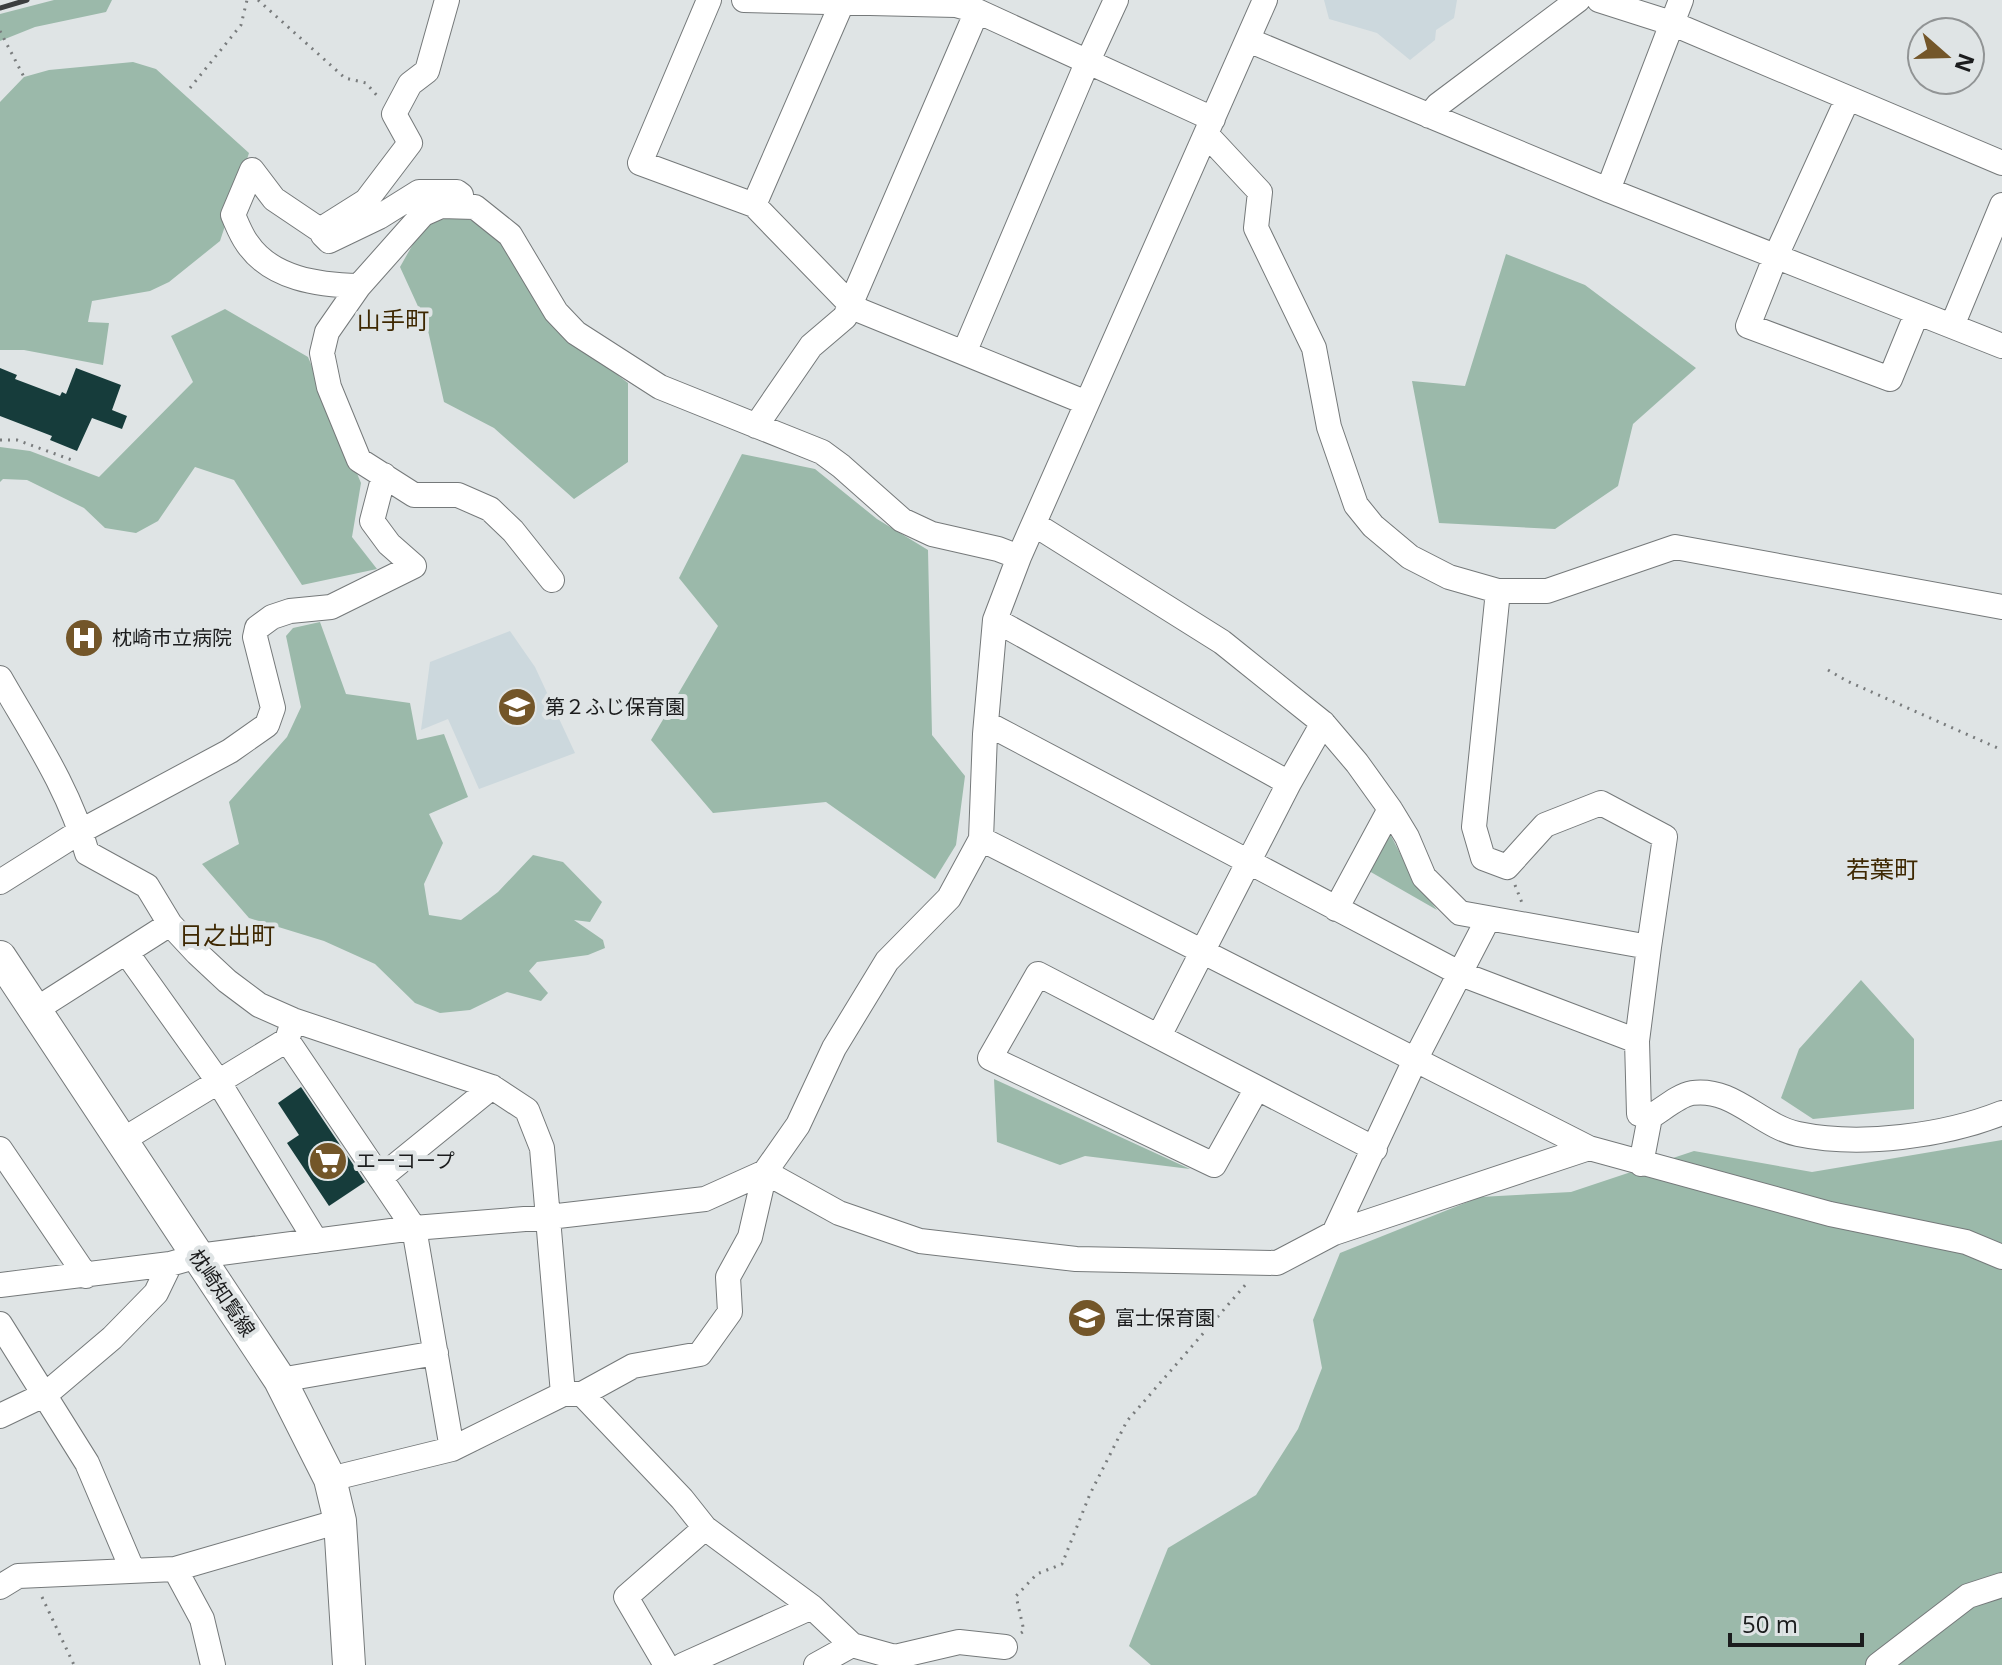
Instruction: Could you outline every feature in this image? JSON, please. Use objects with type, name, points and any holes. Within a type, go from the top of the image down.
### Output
[{"type":"main road","name":"枕崎知覧線","points":[[0,957],[121,1141],[184,1260],[280,1380],[330,1479],[340,1521],[349,1665]]},
{"type":"street","points":[[320,230],[366,201],[410,143],[394,114],[410,84],[427,71],[447,0]]},
{"type":"street","points":[[709,0],[640,163],[754,205],[851,305],[1087,403]]},
{"type":"street","points":[[744,0],[956,5],[977,11],[1087,63],[1210,127],[1260,192],[1256,228],[1314,348],[1329,427],[1356,505],[1373,526],[1410,557],[1449,577],[1498,591],[1547,591],[1675,547],[2002,607]]},
{"type":"street","points":[[964,353],[1116,0]]},
{"type":"street","points":[[330,1479],[452,1449],[633,1366],[700,1354],[730,1312],[728,1277],[750,1237],[765,1172],[798,1125],[834,1048],[887,961],[949,898],[981,839],[986,723],[995,620],[1019,557],[1265,0]]},
{"type":"street","points":[[1429,116],[1438,105],[1581,0],[1671,23],[2002,163]]},
{"type":"street","points":[[1608,190],[1681,0]]},
{"type":"street","points":[[754,205],[842,3]]},
{"type":"street","points":[[756,426],[811,346],[845,317],[977,11]]},
{"type":"street","points":[[1248,40],[1775,258],[2002,346]]},
{"type":"street","points":[[1848,98],[1775,258],[1748,326],[1890,379],[1917,313]]},
{"type":"street","points":[[359,286],[317,284],[283,272],[259,258],[246,242],[233,215],[252,170],[274,199],[320,230],[329,241],[379,217],[419,192],[457,192],[510,235],[556,312],[576,333],[660,387],[822,452],[902,520],[932,534],[1019,557]]},
{"type":"street","points":[[1952,326],[2002,205]]},
{"type":"street","points":[[475,207],[441,206],[423,214],[359,286],[327,332],[322,353],[329,387],[359,460],[414,495],[458,495],[490,509],[513,531],[552,580]]},
{"type":"street","points":[[0,882],[81,831],[230,751],[267,725],[273,708],[255,637],[257,628],[272,617],[290,611],[331,607],[414,566],[389,544],[372,521],[384,475]]},
{"type":"street","points":[[1034,524],[1222,642],[1323,723],[1390,809],[1407,837],[1424,877],[1460,913],[1649,947]]},
{"type":"street","points":[[1498,591],[1474,827],[1483,858],[1507,867],[1545,825],[1601,803],[1665,837],[1637,1041],[1639,1114],[1650,1117],[1691,1093],[1727,1096],[1761,1120],[1795,1133],[1834,1140],[1916,1134],[1972,1125],[2002,1113]]},
{"type":"street","points":[[995,620],[1289,783]]},
{"type":"street","points":[[0,678],[53,770],[81,831],[87,853],[147,886],[170,924],[227,981],[290,1030],[414,1228],[452,1449]]},
{"type":"street","points":[[986,723],[1461,974],[1637,1041]]},
{"type":"street","points":[[1159,1036],[1323,723]]},
{"type":"street","points":[[1336,909],[1390,809]]},
{"type":"street","points":[[981,839],[1589,1148],[1830,1214],[1966,1242],[2002,1257]]},
{"type":"street","points":[[1334,1233],[1415,1060],[1488,919]]},
{"type":"street","points":[[35,1010],[170,924]]},
{"type":"street","points":[[126,952],[218,1081],[316,1241]]},
{"type":"street","points":[[1257,1088],[1214,1165],[990,1058],[1038,974],[1375,1149]]},
{"type":"street","points":[[121,1141],[218,1081],[290,1030]]},
{"type":"street","points":[[290,1030],[492,1087],[527,1110],[542,1148],[572,1394],[682,1499],[705,1528],[812,1607],[852,1645],[895,1657],[959,1642],[1005,1647]]},
{"type":"street","points":[[380,1178],[492,1087]]},
{"type":"street","points":[[1641,1164],[1650,1117]]},
{"type":"street","points":[[765,1172],[839,1213],[920,1241],[1076,1259],[1277,1263],[1334,1233],[1589,1148]]},
{"type":"street","points":[[0,1149],[86,1276]]},
{"type":"street","points":[[0,1285],[86,1276],[414,1228],[549,1217],[705,1199],[765,1172]]},
{"type":"street","points":[[0,1416],[46,1394],[112,1338],[184,1260]]},
{"type":"street","points":[[0,1324],[87,1463],[132,1569]]},
{"type":"street","points":[[280,1380],[436,1353]]},
{"type":"street","points":[[0,1587],[18,1576],[175,1569],[340,1521]]},
{"type":"street","points":[[666,1665],[626,1597],[705,1528]]},
{"type":"street","points":[[175,1569],[202,1619],[213,1665]]},
{"type":"street","points":[[1878,1665],[1968,1596],[2002,1585]]},
{"type":"street","points":[[683,1665],[812,1607]]},
{"type":"street","points":[[816,1665],[852,1645]]},
{"type":"path","points":[[190,88],[241,25],[247,0]]},
{"type":"path","points":[[258,0],[345,78],[366,83],[394,114]]},
{"type":"path","points":[[0,31],[24,77]]},
{"type":"path","points":[[0,440],[17,440],[72,460]]},
{"type":"path","points":[[1828,670],[2002,750]]},
{"type":"path","points":[[1507,867],[1532,925]]},
{"type":"path","points":[[1005,1647],[1024,1631],[1016,1596],[1037,1574],[1062,1564],[1090,1494],[1127,1421],[1265,1262]]},
{"type":"path","points":[[32,1576],[74,1665]]},
{"type":"shaded area","points":[[1324,0],[1457,0],[1454,18],[1436,30],[1435,40],[1410,60],[1377,33],[1329,19]]},
{"type":"shaded area","points":[[510,631],[535,667],[575,753],[479,789],[448,719],[421,730],[430,662]]},
{"type":"green space","points":[[54,0],[112,0],[106,12],[35,27],[0,41],[0,14]]},
{"type":"green space","points":[[133,62],[156,69],[249,153],[220,241],[169,282],[150,291],[92,301],[88,322],[109,323],[103,365],[24,350],[0,350],[0,102],[24,77],[49,70]]},
{"type":"green space","points":[[464,217],[504,236],[563,333],[628,383],[628,462],[574,499],[494,428],[444,402],[427,326],[400,267],[426,221]]},
{"type":"green space","points":[[1506,254],[1585,285],[1696,368],[1633,424],[1618,486],[1555,529],[1439,523],[1412,381],[1465,386]]},
{"type":"green space","points":[[225,309],[308,357],[361,483],[352,537],[377,569],[302,585],[234,480],[195,467],[158,521],[136,533],[105,528],[84,508],[27,480],[3,479],[0,482],[0,447],[30,451],[99,477],[193,382],[171,336]]},
{"type":"green space","points":[[742,454],[815,469],[877,519],[928,550],[932,735],[965,776],[956,845],[935,879],[826,802],[713,813],[651,740],[718,626],[679,578]]},
{"type":"green space","points":[[320,622],[346,694],[410,703],[417,740],[444,734],[468,797],[429,814],[443,843],[424,884],[429,915],[461,920],[498,892],[533,855],[563,862],[602,902],[590,922],[574,920],[603,940],[605,948],[588,955],[537,962],[529,971],[548,993],[541,1001],[507,992],[470,1010],[440,1013],[415,1003],[375,964],[324,941],[249,918],[202,864],[239,844],[229,802],[287,737],[301,707],[286,636],[293,628]]},
{"type":"green space","points":[[1390,834],[1413,878],[1437,910],[1369,871]]},
{"type":"green space","points":[[1861,980],[1914,1039],[1914,1109],[1813,1119],[1781,1098],[1799,1049]]},
{"type":"green space","points":[[994,1079],[1190,1169],[1085,1156],[1060,1165],[997,1142]]},
{"type":"green space","points":[[2002,1140],[2002,1665],[1151,1665],[1129,1646],[1168,1548],[1256,1495],[1298,1429],[1322,1368],[1313,1320],[1340,1253],[1480,1197],[1571,1192],[1694,1151],[1812,1172]]},
{"type":"building","points":[[0,368],[17,375],[15,379],[60,396],[62,392],[66,394],[76,368],[121,385],[112,410],[127,416],[122,429],[92,418],[77,451],[50,440],[52,436],[0,416]]},
{"type":"building","name":"エーコープ","points":[[301,1087],[365,1182],[329,1206],[287,1143],[299,1135],[278,1103]]},
{"type":"railway","points":[[0,8],[27,0]]},
{"type":"place","name":"枕崎市立病院","points":[[84,638]]},
{"type":"place","name":"第２ふじ保育園","points":[[517,707]]},
{"type":"place","name":"エーコープ","points":[[328,1161]]},
{"type":"place","name":"富士保育園","points":[[1087,1318]]},
{"type":"district","name":"山手町","points":[[393,321]]},
{"type":"district","name":"若葉町","points":[[1882,870]]},
{"type":"district","name":"日之出町","points":[[227,936]]}]
